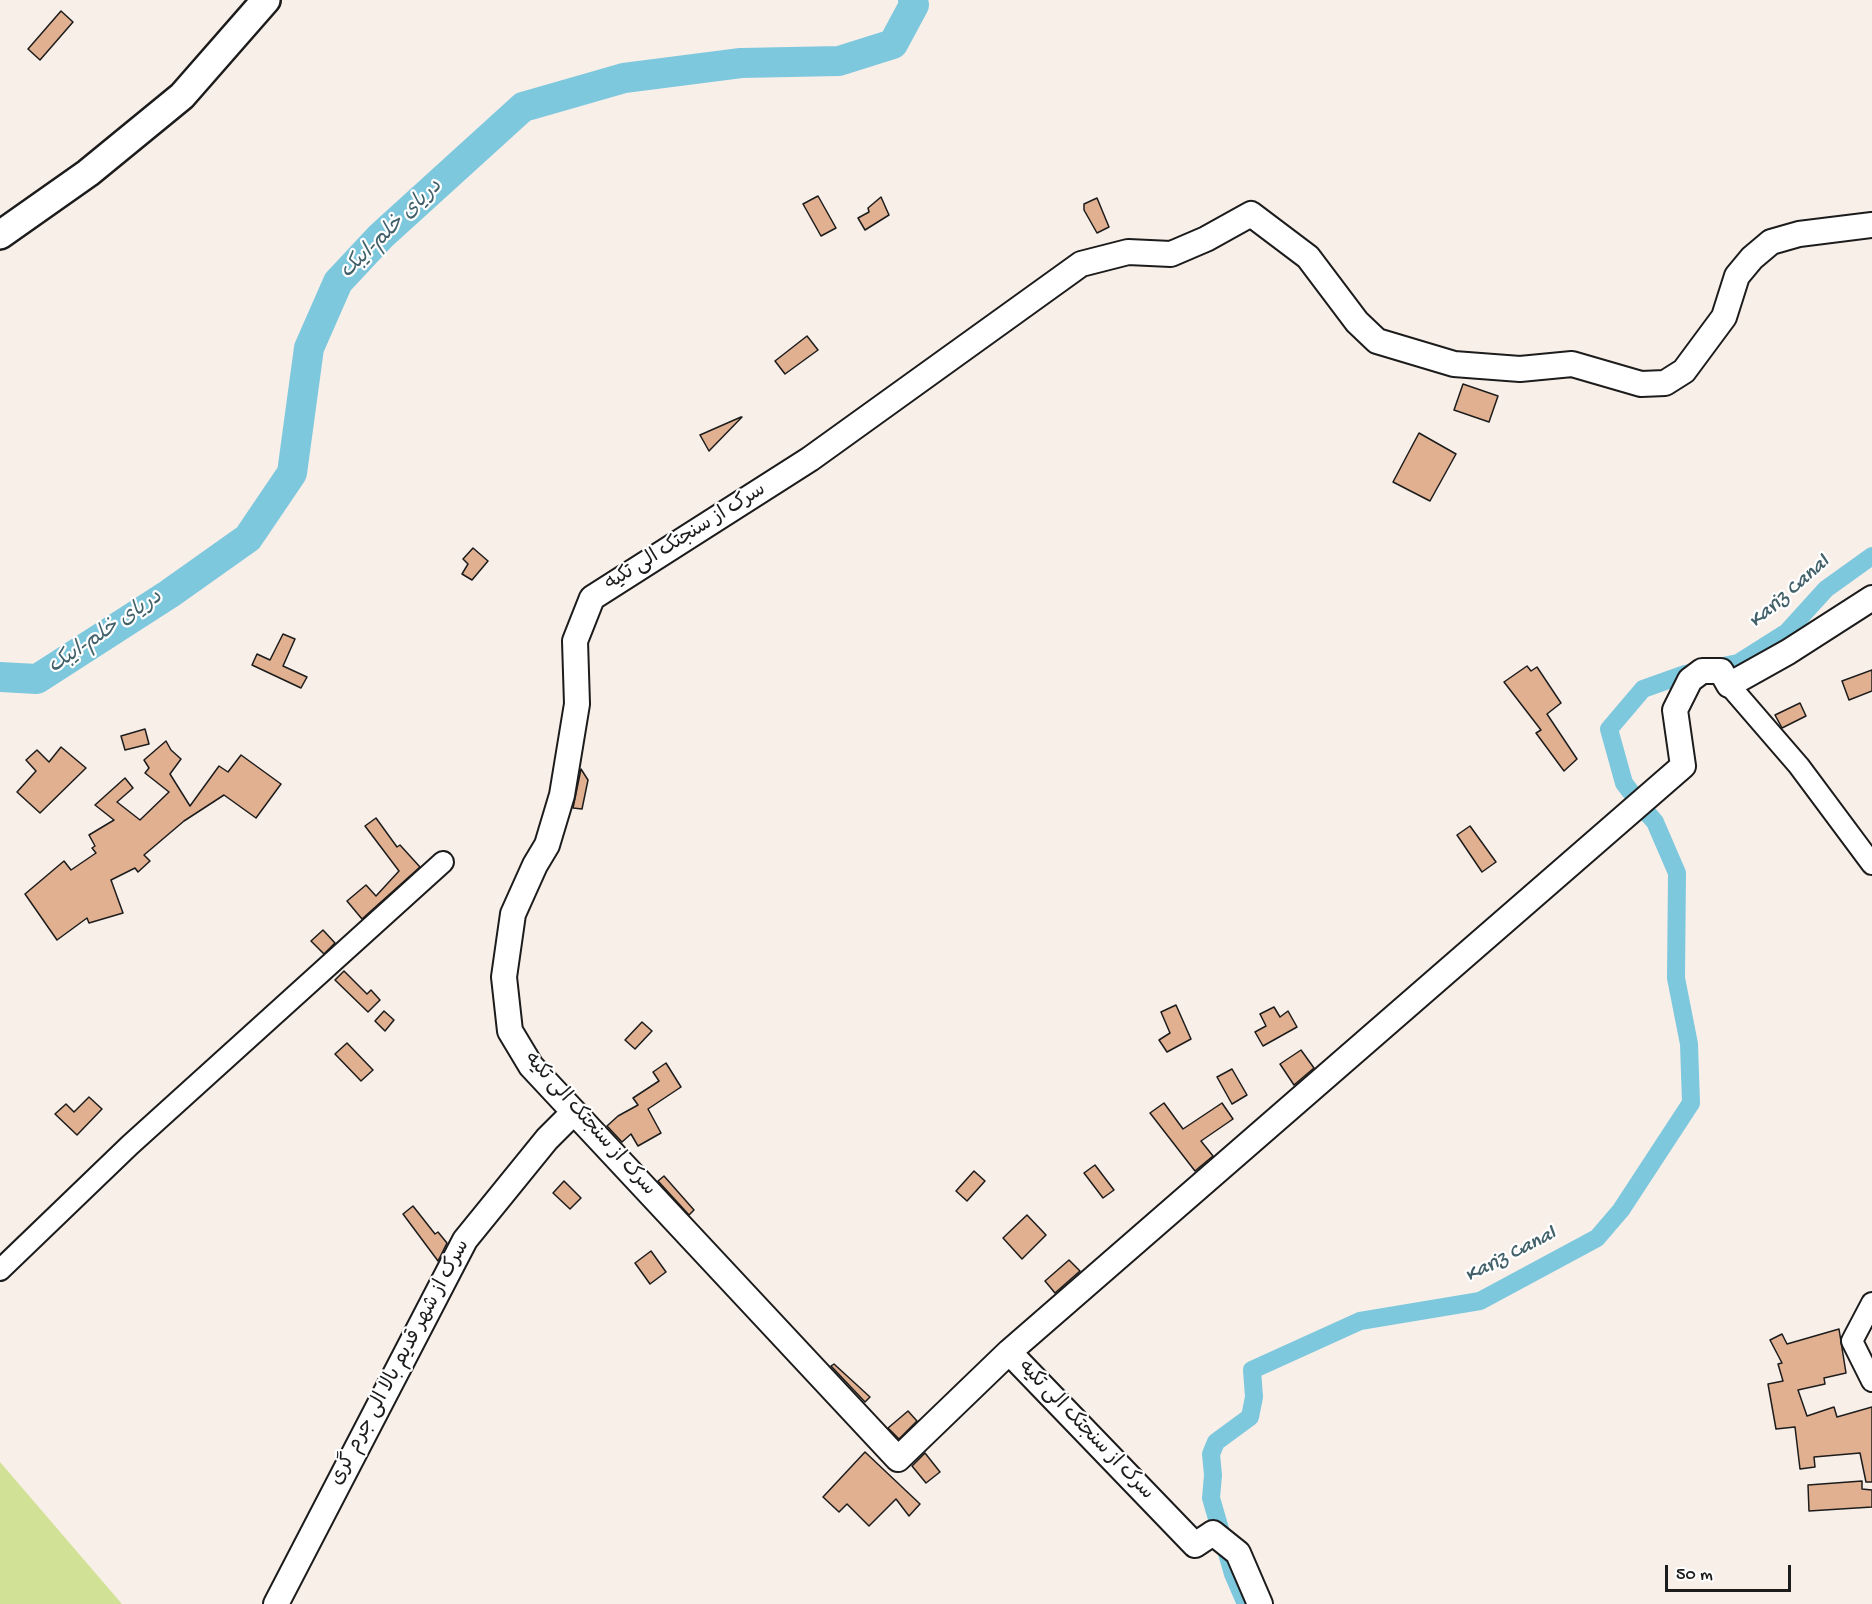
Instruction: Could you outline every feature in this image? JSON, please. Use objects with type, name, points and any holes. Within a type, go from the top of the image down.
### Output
[{"type":"main road","points":[[0,235],[88,172],[182,96],[266,0]]},
{"type":"street","name":"سرک از سنجتک الی تکیه","points":[[1260,1604],[1238,1553],[1213,1533],[1195,1545],[1009,1352],[898,1459],[531,1066],[510,1031],[504,977],[513,914],[547,845],[562,795],[576,704],[575,641],[592,598],[627,573],[679,544],[800,465],[1081,264],[1128,252],[1171,254],[1206,239],[1251,214],[1308,257],[1357,322],[1377,341],[1454,364],[1520,369],[1572,364],[1641,384],[1665,383],[1684,371],[1724,317],[1737,276],[1752,258],[1772,242],[1799,234],[1872,225]]},
{"type":"street","points":[[1729,685],[1788,652],[1872,598]]},
{"type":"street","points":[[1009,1352],[1683,766],[1674,710],[1690,680],[1702,671],[1720,671],[1729,685],[1799,766],[1872,864]]},
{"type":"street","points":[[0,1270],[164,1113],[443,862]]},
{"type":"street","name":"سرک از شهر قدیم بالا الی جرم گری","points":[[276,1604],[465,1240],[547,1139],[574,1112]]},
{"type":"street","points":[[1872,1303],[1852,1341],[1872,1381]]},
{"type":"green space","points":[[0,1462],[122,1604],[0,1604]]},
{"type":"building","points":[[61,11],[73,22],[40,60],[28,49]]},
{"type":"building","points":[[818,196],[836,228],[821,236],[803,204]]},
{"type":"building","points":[[881,197],[889,215],[865,230],[858,218],[869,212],[868,208]]},
{"type":"building","points":[[1097,198],[1109,227],[1097,233],[1084,210],[1084,204]]},
{"type":"building","points":[[807,336],[818,350],[785,374],[775,361]]},
{"type":"building","points":[[1463,384],[1498,396],[1489,422],[1454,410]]},
{"type":"building","points":[[742,417],[709,451],[700,435]]},
{"type":"building","points":[[1419,433],[1456,454],[1430,501],[1393,482]]},
{"type":"building","points":[[473,548],[488,561],[472,580],[462,574],[468,564],[463,559]]},
{"type":"building","points":[[283,634],[295,639],[283,666],[307,677],[301,688],[252,665],[257,654],[270,660]]},
{"type":"building","points":[[1527,666],[1531,671],[1537,667],[1561,703],[1547,714],[1577,759],[1564,771],[1536,733],[1541,730],[1504,682]]},
{"type":"building","points":[[1872,670],[1872,691],[1849,700],[1842,681]]},
{"type":"building","points":[[1800,703],[1806,716],[1782,728],[1775,715]]},
{"type":"building","points":[[145,729],[149,744],[125,750],[121,736]]},
{"type":"building","points":[[166,741],[171,750],[181,759],[170,774],[190,806],[219,766],[228,772],[241,755],[281,784],[256,818],[224,795],[184,821],[144,855],[150,861],[138,872],[135,868],[111,880],[123,913],[89,923],[87,918],[57,940],[25,894],[64,861],[71,870],[96,853],[92,848],[95,846],[89,835],[114,820],[95,805],[125,778],[133,788],[117,802],[140,820],[169,792],[145,773],[149,768],[144,760]]},
{"type":"building","points":[[61,747],[86,768],[40,813],[17,792],[36,771],[26,760],[37,750],[49,762]]},
{"type":"building","points":[[581,769],[588,780],[582,809],[573,808]]},
{"type":"building","points":[[376,818],[397,847],[400,845],[420,867],[362,919],[347,901],[366,885],[376,896],[399,871],[365,826]]},
{"type":"building","points":[[1470,826],[1496,862],[1482,872],[1457,835]]},
{"type":"building","points":[[323,930],[335,943],[324,954],[311,941]]},
{"type":"building","points":[[344,971],[367,994],[371,990],[380,1000],[368,1012],[335,980]]},
{"type":"building","points":[[1176,1005],[1191,1039],[1167,1052],[1159,1040],[1170,1033],[1161,1012]]},
{"type":"building","points":[[1274,1007],[1280,1017],[1288,1011],[1297,1027],[1263,1046],[1255,1032],[1266,1026],[1260,1014]]},
{"type":"building","points":[[384,1011],[394,1020],[385,1031],[375,1021]]},
{"type":"building","points":[[642,1022],[652,1031],[635,1049],[625,1040]]},
{"type":"building","points":[[347,1043],[373,1070],[361,1081],[335,1054]]},
{"type":"building","points":[[1301,1050],[1314,1068],[1294,1085],[1280,1064]]},
{"type":"building","points":[[666,1063],[681,1087],[648,1109],[661,1133],[638,1146],[631,1134],[622,1142],[607,1126],[618,1116],[638,1105],[633,1098],[659,1081],[653,1072]]},
{"type":"building","points":[[1232,1069],[1247,1095],[1232,1104],[1217,1077]]},
{"type":"building","points":[[89,1097],[102,1109],[77,1135],[55,1114],[66,1104],[74,1112]]},
{"type":"building","points":[[1164,1103],[1183,1129],[1222,1103],[1233,1119],[1201,1141],[1213,1156],[1195,1171],[1150,1113]]},
{"type":"building","points":[[1095,1165],[1114,1190],[1103,1198],[1084,1173]]},
{"type":"building","points":[[974,1171],[985,1181],[967,1201],[956,1191]]},
{"type":"building","points":[[664,1176],[694,1210],[689,1215],[658,1181]]},
{"type":"building","points":[[564,1181],[581,1198],[570,1209],[553,1193]]},
{"type":"building","points":[[413,1206],[435,1234],[438,1232],[447,1243],[438,1261],[403,1214]]},
{"type":"building","points":[[1027,1215],[1046,1235],[1022,1259],[1003,1238]]},
{"type":"building","points":[[651,1251],[666,1272],[650,1284],[635,1263]]},
{"type":"building","points":[[1069,1260],[1080,1271],[1055,1293],[1045,1281]]},
{"type":"building","points":[[1839,1329],[1846,1373],[1824,1378],[1825,1384],[1798,1390],[1807,1416],[1834,1407],[1837,1417],[1872,1407],[1872,1482],[1866,1482],[1860,1453],[1814,1457],[1815,1467],[1800,1469],[1795,1427],[1776,1429],[1768,1384],[1783,1381],[1778,1364],[1782,1363],[1770,1340],[1782,1334],[1787,1344]]},
{"type":"building","points":[[834,1364],[870,1397],[865,1402],[831,1366]]},
{"type":"building","points":[[908,1411],[917,1421],[899,1439],[888,1428]]},
{"type":"building","points":[[865,1452],[920,1504],[909,1516],[896,1499],[869,1526],[847,1504],[839,1512],[823,1497]]},
{"type":"building","points":[[925,1453],[940,1472],[926,1483],[912,1466]]},
{"type":"building","points":[[1862,1481],[1862,1489],[1872,1490],[1872,1507],[1809,1511],[1808,1485]]},
{"type":"waterway","name":"دریای خلم-ایبک","points":[[0,677],[37,679],[169,594],[248,538],[292,473],[309,348],[338,282],[381,236],[523,107],[624,78],[741,63],[839,61],[893,44],[914,5],[913,0]]},
{"type":"waterway","name":"Kariz Canal","points":[[1630,791],[1624,783],[1609,729],[1643,689],[1685,674],[1738,663],[1787,632],[1826,589],[1872,556]]},
{"type":"waterway","name":"Kariz Canal","points":[[1246,1604],[1233,1574],[1211,1498],[1213,1475],[1211,1454],[1216,1442],[1250,1417],[1254,1397],[1252,1370],[1360,1321],[1480,1301],[1597,1238],[1621,1210],[1691,1103],[1689,1044],[1676,978],[1677,873],[1655,822],[1648,814]]}]
